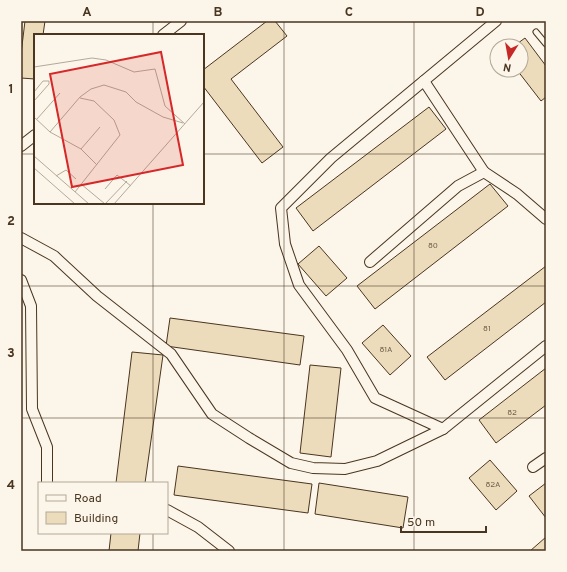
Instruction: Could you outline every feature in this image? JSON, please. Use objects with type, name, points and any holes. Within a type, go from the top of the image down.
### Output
[{"type":"street","points":[[164,34],[181,21]]},
{"type":"street","points":[[444,429],[375,398],[347,350],[299,285],[285,244],[282,208],[331,158],[496,21]]},
{"type":"street","points":[[424,81],[484,172],[517,194],[546,219]]},
{"type":"street","points":[[21,146],[34,136]]},
{"type":"street","points":[[370,262],[458,186],[484,172]]},
{"type":"street","points":[[21,238],[54,256],[97,296],[171,354],[212,414],[291,463],[313,468],[345,468],[377,461],[444,429],[546,346]]},
{"type":"street","points":[[21,280],[31,306],[32,409],[47,447],[47,482]]},
{"type":"street","points":[[533,468],[546,458]]},
{"type":"street","points":[[168,511],[198,527],[229,551]]},
{"type":"lane","points":[[536,32],[546,44]]},
{"type":"building","points":[[25,21],[45,21],[43,34],[34,34],[34,79],[21,78],[21,54]]},
{"type":"building","points":[[267,21],[275,21],[287,36],[231,79],[283,147],[262,163],[204,87],[204,69]]},
{"type":"building","points":[[529,43],[546,66],[546,97],[541,101],[523,78],[529,78]]},
{"type":"building","points":[[429,107],[446,129],[313,231],[296,208]]},
{"type":"building","points":[[490,184],[508,206],[375,309],[357,286]]},
{"type":"building","points":[[319,246],[347,278],[326,296],[298,264]]},
{"type":"building","points":[[546,266],[546,302],[445,380],[427,357]]},
{"type":"building","points":[[170,318],[304,336],[300,365],[166,346]]},
{"type":"building","points":[[383,325],[411,356],[390,375],[362,343]]},
{"type":"building","points":[[132,352],[163,355],[145,482],[116,482]]},
{"type":"building","points":[[310,365],[341,368],[331,457],[300,453]]},
{"type":"building","points":[[546,368],[546,405],[496,443],[479,420]]},
{"type":"building","points":[[490,460],[517,491],[496,510],[469,478]]},
{"type":"building","points":[[178,466],[312,484],[308,513],[174,495]]},
{"type":"building","points":[[319,483],[408,497],[403,528],[315,514]]},
{"type":"building","points":[[546,483],[546,518],[529,496]]},
{"type":"building","points":[[111,534],[140,534],[138,551],[109,551]]},
{"type":"building","points":[[546,537],[546,551],[530,551]]}]
